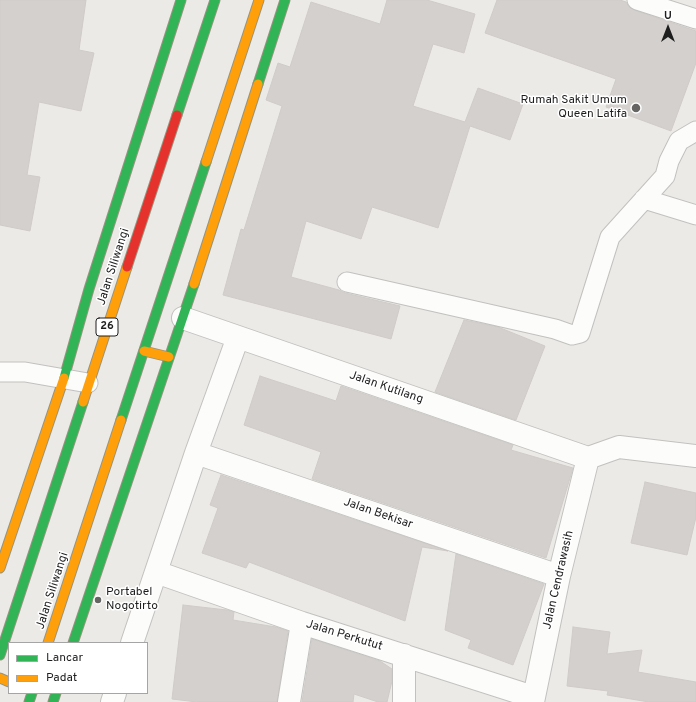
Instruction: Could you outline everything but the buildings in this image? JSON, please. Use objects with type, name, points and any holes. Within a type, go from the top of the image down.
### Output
[{"type":"main road","points":[[0,568],[64,380],[89,289],[180,0]]},
{"type":"main road","name":"Jalan Siliwangi","points":[[0,655],[88,383],[215,0]]},
{"type":"main road","name":"Jalan Siliwangi","points":[[48,642],[259,0]]},
{"type":"main road","points":[[73,642],[183,318],[285,0]]},
{"type":"main road","points":[[144,351],[169,357]]},
{"type":"street","name":"Jalan Kutilang","points":[[183,318],[588,458]]},
{"type":"street","points":[[132,642],[196,453],[238,337]]},
{"type":"street","points":[[588,458],[618,447],[696,456]]},
{"type":"street","name":"Jalan Bekisar","points":[[196,453],[559,576]]},
{"type":"street","name":"Jalan Cendrawasih","points":[[533,700],[559,576],[588,458]]},
{"type":"street","name":"Jalan Perkutut","points":[[156,572],[302,623],[404,655],[533,700]]},
{"type":"street","points":[[289,702],[302,623]]},
{"type":"street","points":[[404,655],[404,702]]},
{"type":"lane","points":[[637,0],[696,18]]},
{"type":"lane","points":[[347,282],[556,329],[572,335],[580,332],[610,237],[665,176],[669,162],[679,141],[696,131]]},
{"type":"lane","points":[[644,199],[696,215]]},
{"type":"lane","points":[[0,372],[25,372],[88,383]]},
{"type":"traffic: fast","points":[[64,378],[89,289],[181,0]]},
{"type":"traffic: fast","points":[[177,115],[215,0]]},
{"type":"traffic: fast","points":[[258,84],[285,0]]},
{"type":"traffic: fast","points":[[121,420],[206,162]]},
{"type":"traffic: fast","points":[[73,642],[194,284]]},
{"type":"traffic: fast","points":[[0,655],[83,402]]},
{"type":"traffic: fast","points":[[29,702],[32,694]]},
{"type":"traffic: fast","points":[[53,702],[56,694]]},
{"type":"traffic: slow","points":[[206,162],[259,0]]},
{"type":"traffic: slow","points":[[194,284],[258,84]]},
{"type":"traffic: slow","points":[[83,402],[127,267]]},
{"type":"traffic: slow","points":[[144,351],[169,357]]},
{"type":"traffic: slow","points":[[0,568],[64,378]]},
{"type":"traffic: slow","points":[[48,642],[121,420]]},
{"type":"traffic: slow","points":[[0,678],[8,682]]},
{"type":"traffic: jam","points":[[127,267],[177,115]]},
{"type":"place","name":"Rumah Sakit Umum Queen Latifa","points":[[636,108]]},
{"type":"place","name":"Portabel Nogotirto","points":[[98,600]]}]
